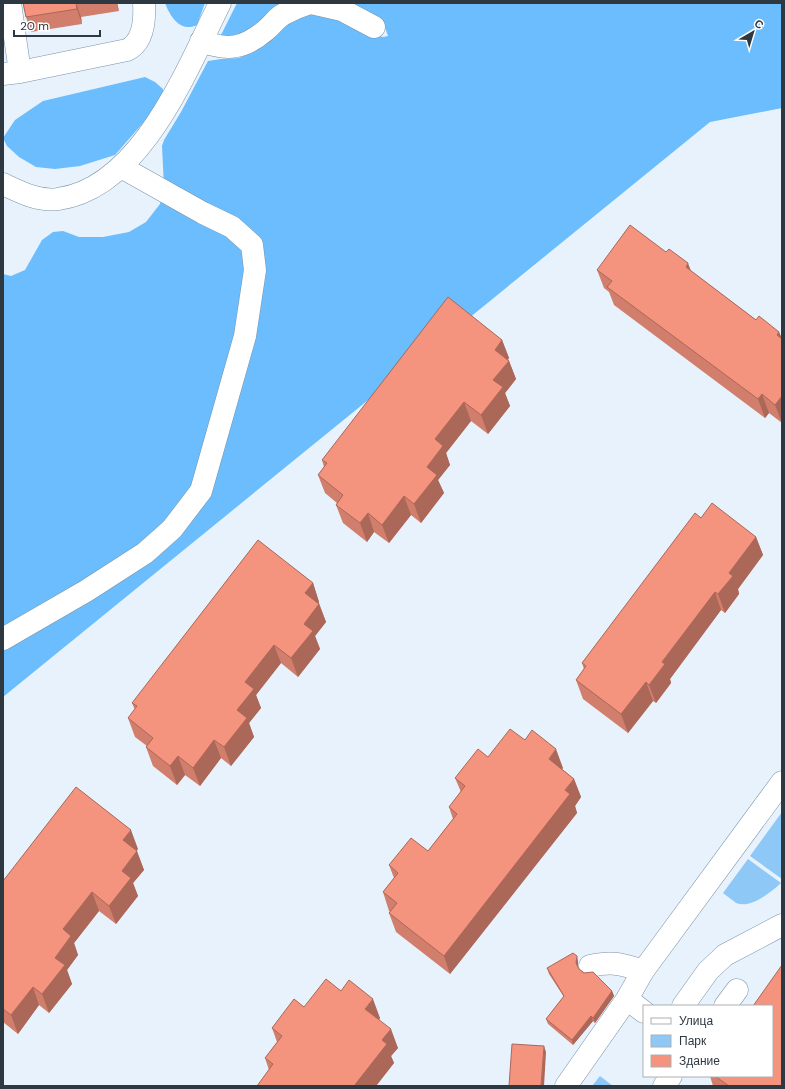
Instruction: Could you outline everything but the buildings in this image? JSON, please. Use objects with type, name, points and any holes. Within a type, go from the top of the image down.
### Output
[{"type":"street","points":[[10,3],[11,73],[127,50],[134,47],[143,28],[145,13],[144,3]]},
{"type":"street","points":[[3,184],[37,198],[57,199],[79,194],[98,184],[121,167],[153,129],[168,106],[220,3]]},
{"type":"street","points":[[201,41],[224,48],[237,46],[265,31],[281,16],[296,8],[311,3],[342,10],[374,27]]},
{"type":"street","points":[[3,639],[86,591],[145,553],[172,529],[201,491],[245,336],[255,270],[252,244],[232,227],[203,213],[121,167]]},
{"type":"street","points":[[566,1086],[627,999],[643,971],[782,782]]},
{"type":"street","points":[[684,1005],[708,971],[725,955],[782,925]]},
{"type":"street","points":[[590,966],[605,963],[622,964],[643,971]]},
{"type":"street","points":[[627,999],[643,1011]]},
{"type":"street","points":[[664,1086],[671,1077]]},
{"type":"green space","points":[[782,812],[782,879],[750,856]]},
{"type":"green space","points":[[748,859],[781,883],[772,891],[754,902],[748,904],[736,903],[723,893]]},
{"type":"green space","points":[[600,1076],[613,1086],[592,1086]]},
{"type":"shaded area","points":[[165,3],[205,3],[197,25],[186,27],[176,22]]},
{"type":"shaded area","points":[[237,3],[286,3],[267,19],[233,39],[223,37],[221,35]]},
{"type":"shaded area","points":[[340,3],[782,3],[782,108],[710,122],[3,697],[3,274],[11,276],[25,270],[42,240],[53,232],[63,231],[79,237],[103,237],[129,232],[146,222],[160,204],[164,187],[162,146],[164,140],[181,112],[208,61],[239,58],[254,51],[290,20],[320,11],[374,35],[383,37],[388,36],[384,25]]},
{"type":"shaded area","points":[[145,77],[155,82],[163,89],[163,100],[115,155],[80,166],[55,169],[36,167],[19,157],[7,146],[3,138],[15,120],[43,101]]}]
